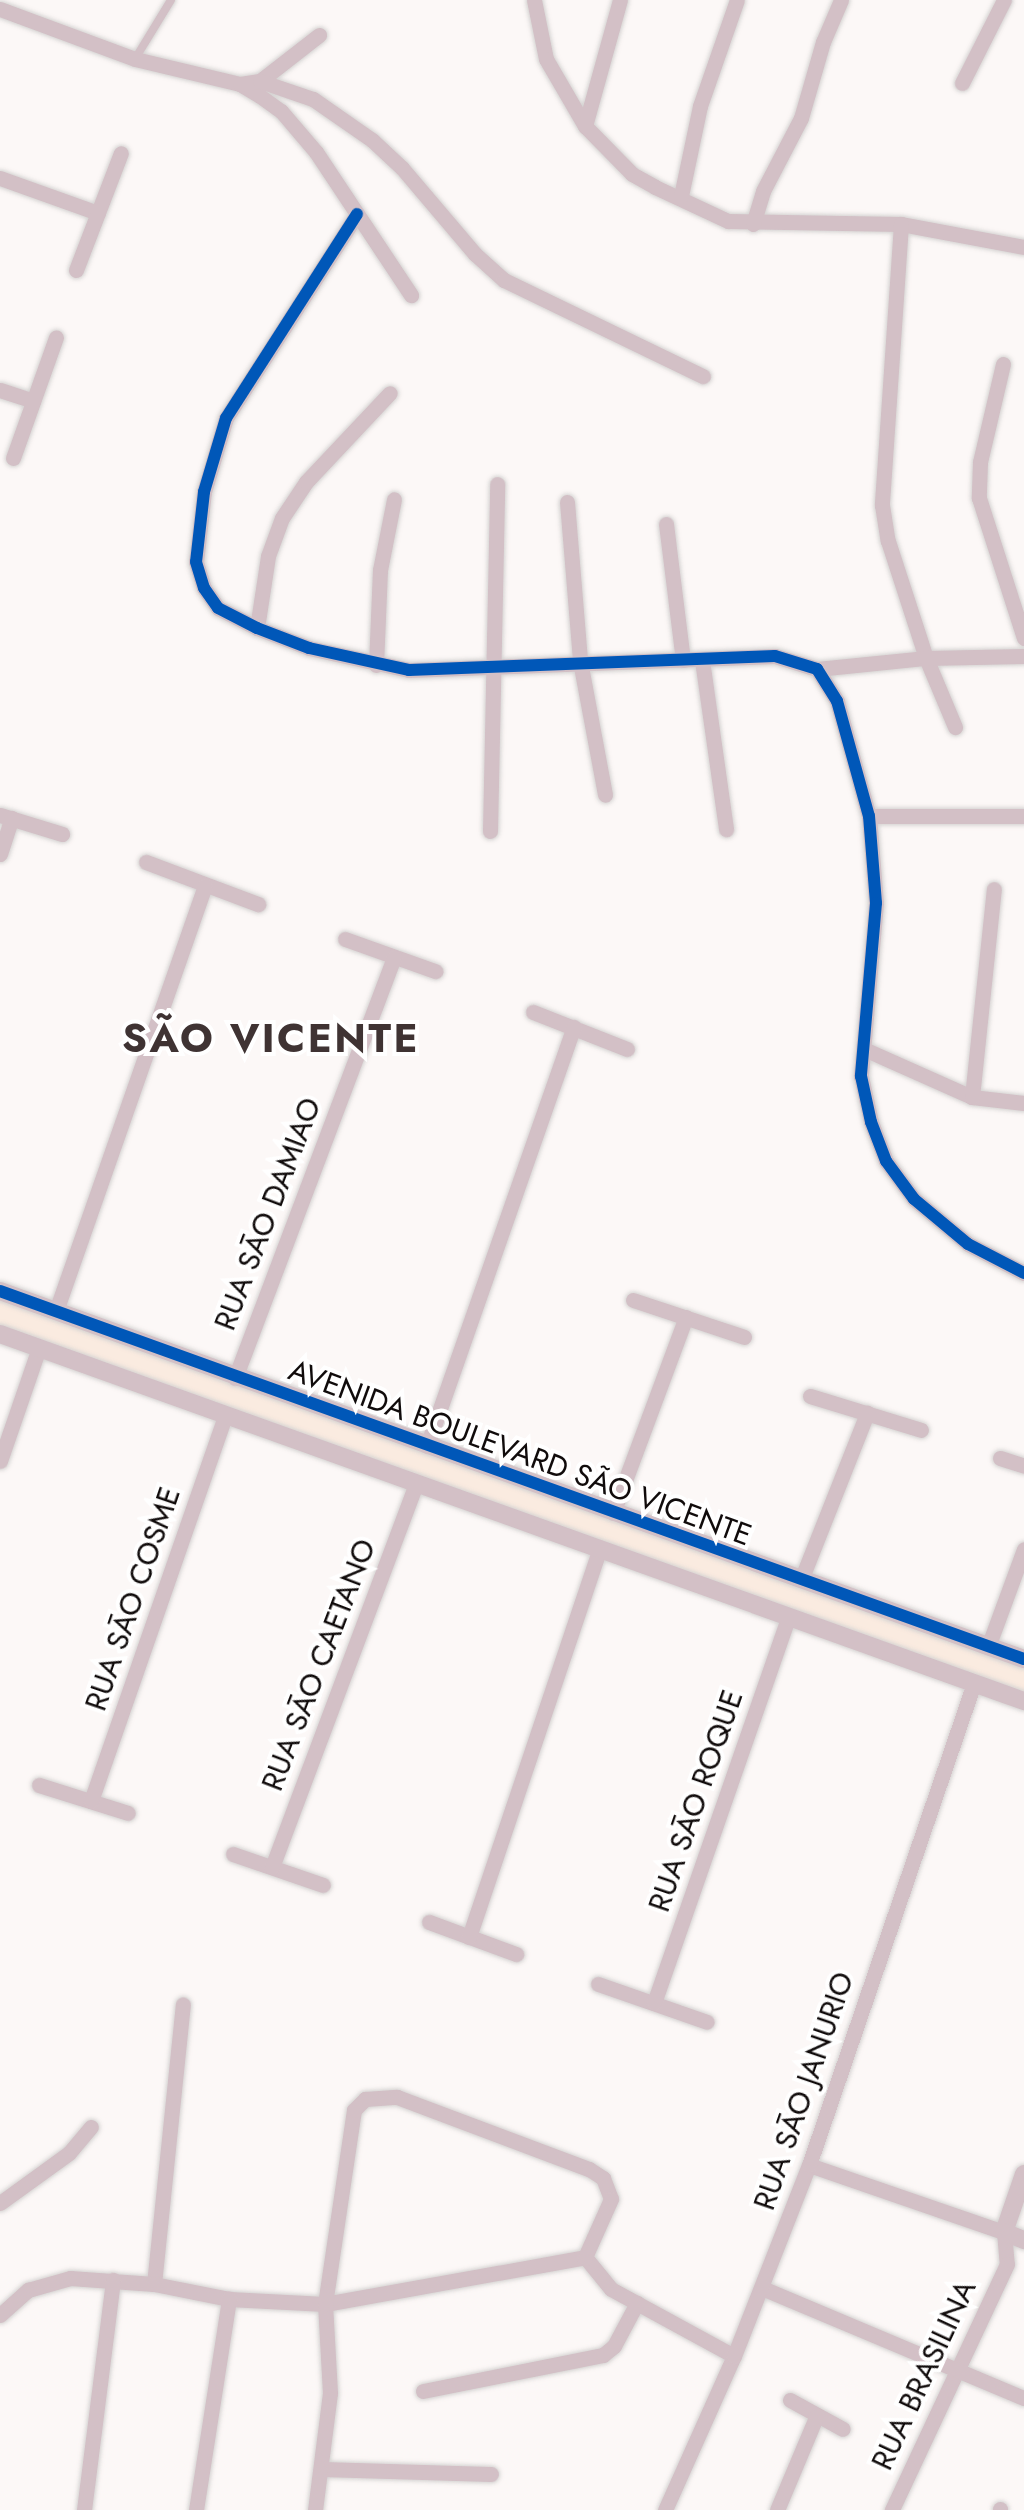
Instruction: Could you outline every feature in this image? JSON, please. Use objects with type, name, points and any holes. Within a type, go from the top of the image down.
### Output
[{"type":"street","points":[[534,0],[546,60],[585,126],[632,174],[728,221],[901,224],[1024,247]]},
{"type":"street","points":[[585,126],[620,0]]},
{"type":"street","points":[[681,196],[700,106],[737,0]]},
{"type":"street","points":[[753,224],[763,191],[801,118],[823,42],[841,0]]},
{"type":"street","points":[[962,84],[1004,0]]},
{"type":"street","points":[[3,6],[135,60],[240,84],[260,82],[314,100],[372,140],[504,280],[703,376]]},
{"type":"street","points":[[260,82],[319,35]]},
{"type":"street","points":[[240,84],[281,111],[298,128],[411,295]]},
{"type":"street","points":[[76,270],[122,153]]},
{"type":"street","points":[[0,178],[98,213]]},
{"type":"street","points":[[357,214],[226,418],[204,492],[196,562],[204,588],[218,608],[309,648],[409,670],[776,656],[818,669],[926,658],[1024,656]]},
{"type":"street","points":[[901,224],[882,504],[888,540],[926,658],[956,727]]},
{"type":"street","points":[[13,458],[56,337]]},
{"type":"street","points":[[1003,364],[980,462],[980,498],[1024,638]]},
{"type":"street","points":[[0,390],[33,401]]},
{"type":"street","points":[[257,628],[268,556],[282,518],[306,482],[390,393]]},
{"type":"street","points":[[490,831],[496,484]]},
{"type":"street","points":[[376,665],[380,570],[394,499]]},
{"type":"street","points":[[567,502],[580,662],[604,795]]},
{"type":"street","points":[[666,524],[683,660]]},
{"type":"street","points":[[702,660],[726,829]]},
{"type":"street","points":[[818,669],[837,702],[870,816],[876,903],[862,1076],[870,1122],[886,1161],[939,1223],[1024,1272]]},
{"type":"street","points":[[0,854],[6,816],[62,834]]},
{"type":"street","points":[[870,816],[1024,816]]},
{"type":"street","points":[[146,862],[258,904]]},
{"type":"street","points":[[56,1311],[205,884]]},
{"type":"street","points":[[972,1097],[994,889]]},
{"type":"street","points":[[345,940],[435,971]]},
{"type":"street","name":"RUA SĀO DAMIAO","points":[[235,1378],[394,956]]},
{"type":"street","points":[[533,1012],[627,1049]]},
{"type":"street","points":[[426,1446],[574,1027]]},
{"type":"street","points":[[864,1049],[972,1097],[1024,1103]]},
{"type":"street","name":"AVENIDA BOULEVARD SÃO VICENTE","points":[[0,1291],[1024,1659]]},
{"type":"street","points":[[632,1300],[744,1337]]},
{"type":"street","points":[[613,1512],[686,1317]]},
{"type":"street","name":"AVENIDA BOULEVARD SÃO VICENTE","points":[[0,1334],[1024,1702]]},
{"type":"street","points":[[0,1461],[39,1348]]},
{"type":"street","points":[[810,1396],[921,1430]]},
{"type":"street","points":[[801,1580],[867,1413]]},
{"type":"street","name":"RUA SĀO COSME","points":[[91,1801],[226,1414]]},
{"type":"street","points":[[1000,1458],[1024,1466]]},
{"type":"street","name":"RUA SĀO CAETANO","points":[[272,1867],[416,1482]]},
{"type":"street","points":[[470,1937],[600,1548]]},
{"type":"street","points":[[988,1647],[1024,1549]]},
{"type":"street","name":"RUA SĀO ROQUE","points":[[654,2003],[789,1616]]},
{"type":"street","name":"RUA SĀO JANURIO","points":[[665,2510],[734,2356],[809,2165],[974,1683]]},
{"type":"street","points":[[39,1785],[128,1813]]},
{"type":"street","points":[[233,1854],[323,1884]]},
{"type":"street","points":[[429,1922],[516,1954]]},
{"type":"street","points":[[598,1984],[707,2022]]},
{"type":"street","points":[[154,2284],[184,2005]]},
{"type":"street","points":[[316,2510],[330,2392],[325,2304],[354,2110],[366,2099],[397,2098],[603,2178],[612,2200],[585,2257]]},
{"type":"street","points":[[0,2203],[69,2153],[91,2126]]},
{"type":"street","points":[[809,2165],[1024,2240]]},
{"type":"street","points":[[1004,2232],[1024,2174]]},
{"type":"street","name":"RUA BRASILINA","points":[[892,2510],[955,2368],[1007,2264],[1004,2232]]},
{"type":"street","name":"RUA BRASILINA","points":[[1007,2264],[1024,2256]]},
{"type":"street","points":[[585,2257],[600,2280],[734,2356]]},
{"type":"street","points":[[0,2315],[28,2290],[48,2282],[113,2280],[229,2299],[325,2304],[585,2257]]},
{"type":"street","points":[[84,2510],[113,2280]]},
{"type":"street","points":[[762,2288],[1024,2398]]},
{"type":"street","points":[[196,2510],[229,2299]]},
{"type":"street","points":[[423,2390],[603,2355],[614,2346],[637,2303]]},
{"type":"street","points":[[790,2400],[843,2429]]},
{"type":"street","points":[[778,2510],[817,2415]]},
{"type":"street","points":[[321,2469],[491,2474]]},
{"type":"lane","points":[[135,60],[170,0]]},
{"type":"shaded area","points":[[0,1296],[1024,1664],[1024,1692],[0,1331]]},
{"type":"cycle path","points":[[357,214],[226,418],[204,492],[196,562],[204,588],[218,608],[257,628],[309,648],[409,670],[775,656],[817,669],[837,701],[869,816],[876,903],[861,1076],[871,1122],[886,1161],[914,1199],[968,1244],[1024,1273]]},
{"type":"cycle path","points":[[0,1291],[1024,1659]]},
{"type":"district","name":"SÃO VICENTE","points":[[271,1038]]}]
